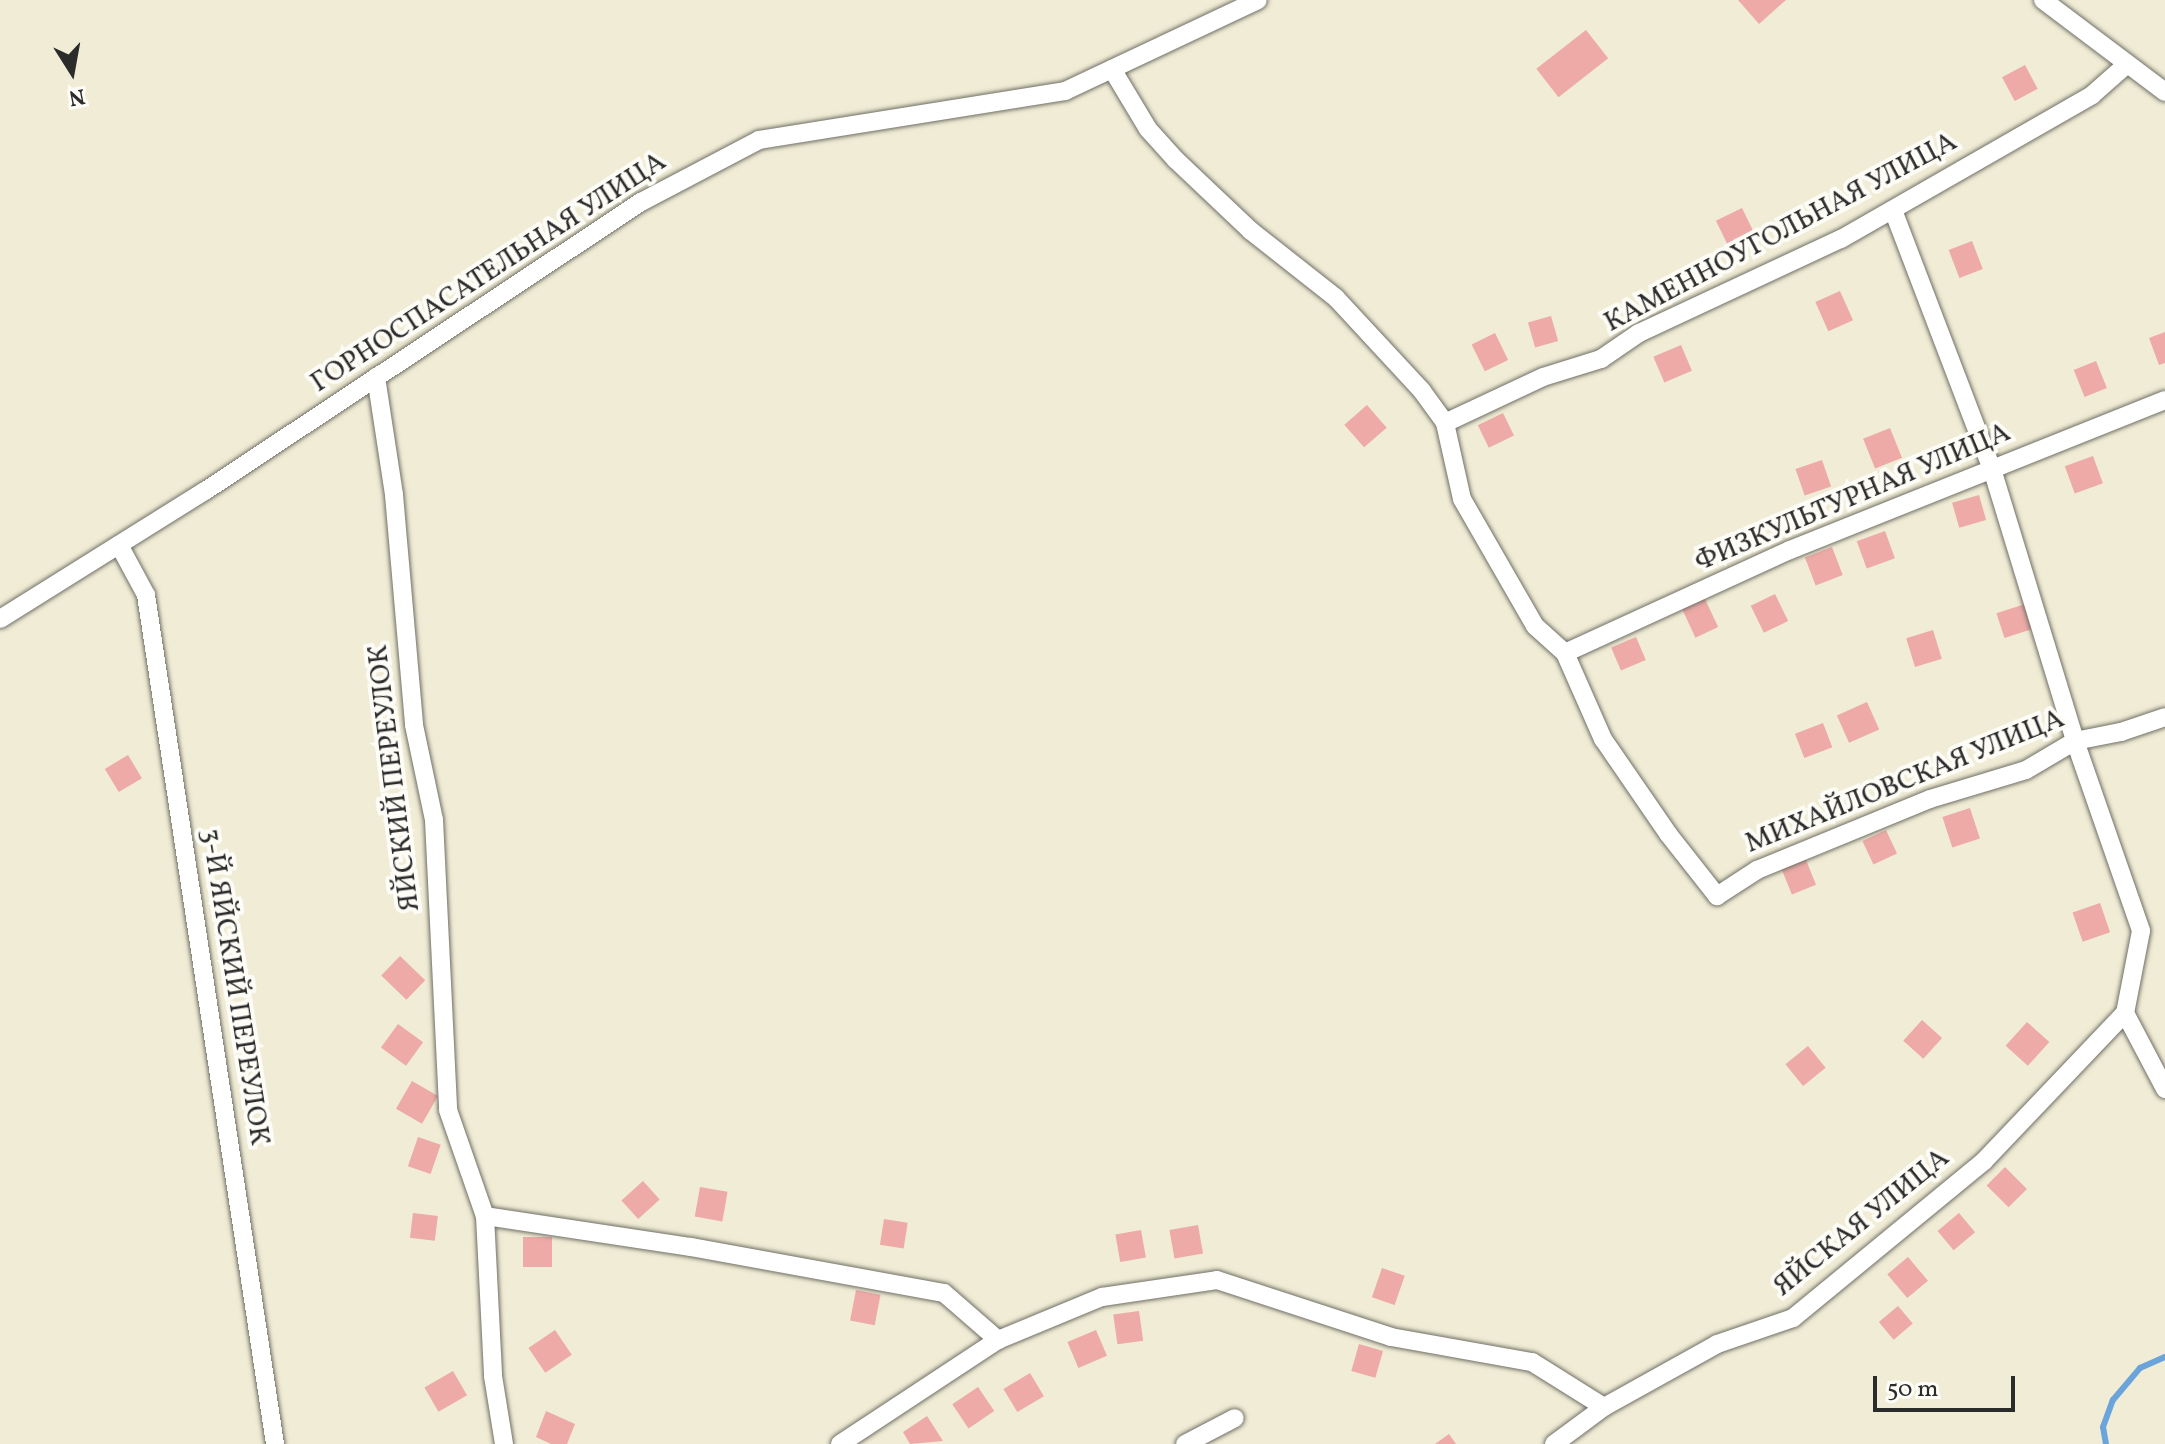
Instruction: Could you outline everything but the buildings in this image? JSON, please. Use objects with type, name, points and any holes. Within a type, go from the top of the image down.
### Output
[{"type":"street","name":"ГОРНОСПАСАТЕЛЬНАЯ УЛИЦА","points":[[0,619],[119,545],[641,202],[759,140],[1065,91],[1258,0]]},
{"type":"street","points":[[2043,0],[2165,92]]},
{"type":"street","name":"КАМЕННОУГОЛЬНАЯ УЛИЦА","points":[[1445,423],[1543,377],[1601,359],[1639,333],[1841,239],[2092,95],[2127,64]]},
{"type":"street","points":[[1112,69],[1148,129],[1176,160],[1251,231],[1336,298],[1413,380],[1445,423],[1462,499],[1535,626],[1565,653]]},
{"type":"street","points":[[1893,210],[1992,469],[2075,741],[2141,931],[2125,1013],[2165,1089]]},
{"type":"street","name":"ЯЙСКИЙ ПЕРЕУЛОК","points":[[376,377],[394,495],[414,725],[434,820],[448,1110],[485,1216],[493,1376],[504,1444]]},
{"type":"street","name":"ФИЗКУЛЬТУРНАЯ УЛИЦА","points":[[1565,653],[1790,550],[2165,400]]},
{"type":"street","name":"3-Й ЯЙСКИЙ ПЕРЕУЛОК","points":[[119,545],[146,595],[275,1444]]},
{"type":"street","name":"МИХАЙЛОВСКАЯ УЛИЦА","points":[[1565,653],[1603,739],[1669,835],[1717,896],[1757,870],[1930,799],[2026,770],[2075,741],[2121,732],[2165,717]]},
{"type":"street","name":"ЯЙСКАЯ УЛИЦА","points":[[1554,1444],[1604,1407],[1717,1344],[1793,1318],[1984,1161],[2125,1013]]},
{"type":"street","points":[[485,1216],[691,1247],[944,1293],[998,1340]]},
{"type":"street","points":[[840,1444],[998,1340],[1102,1297],[1217,1280],[1391,1337],[1532,1362],[1604,1407]]},
{"type":"street","points":[[1185,1444],[1235,1418]]},
{"type":"waterway","points":[[2106,1444],[2103,1427],[2113,1400],[2140,1368],[2165,1357]]}]
